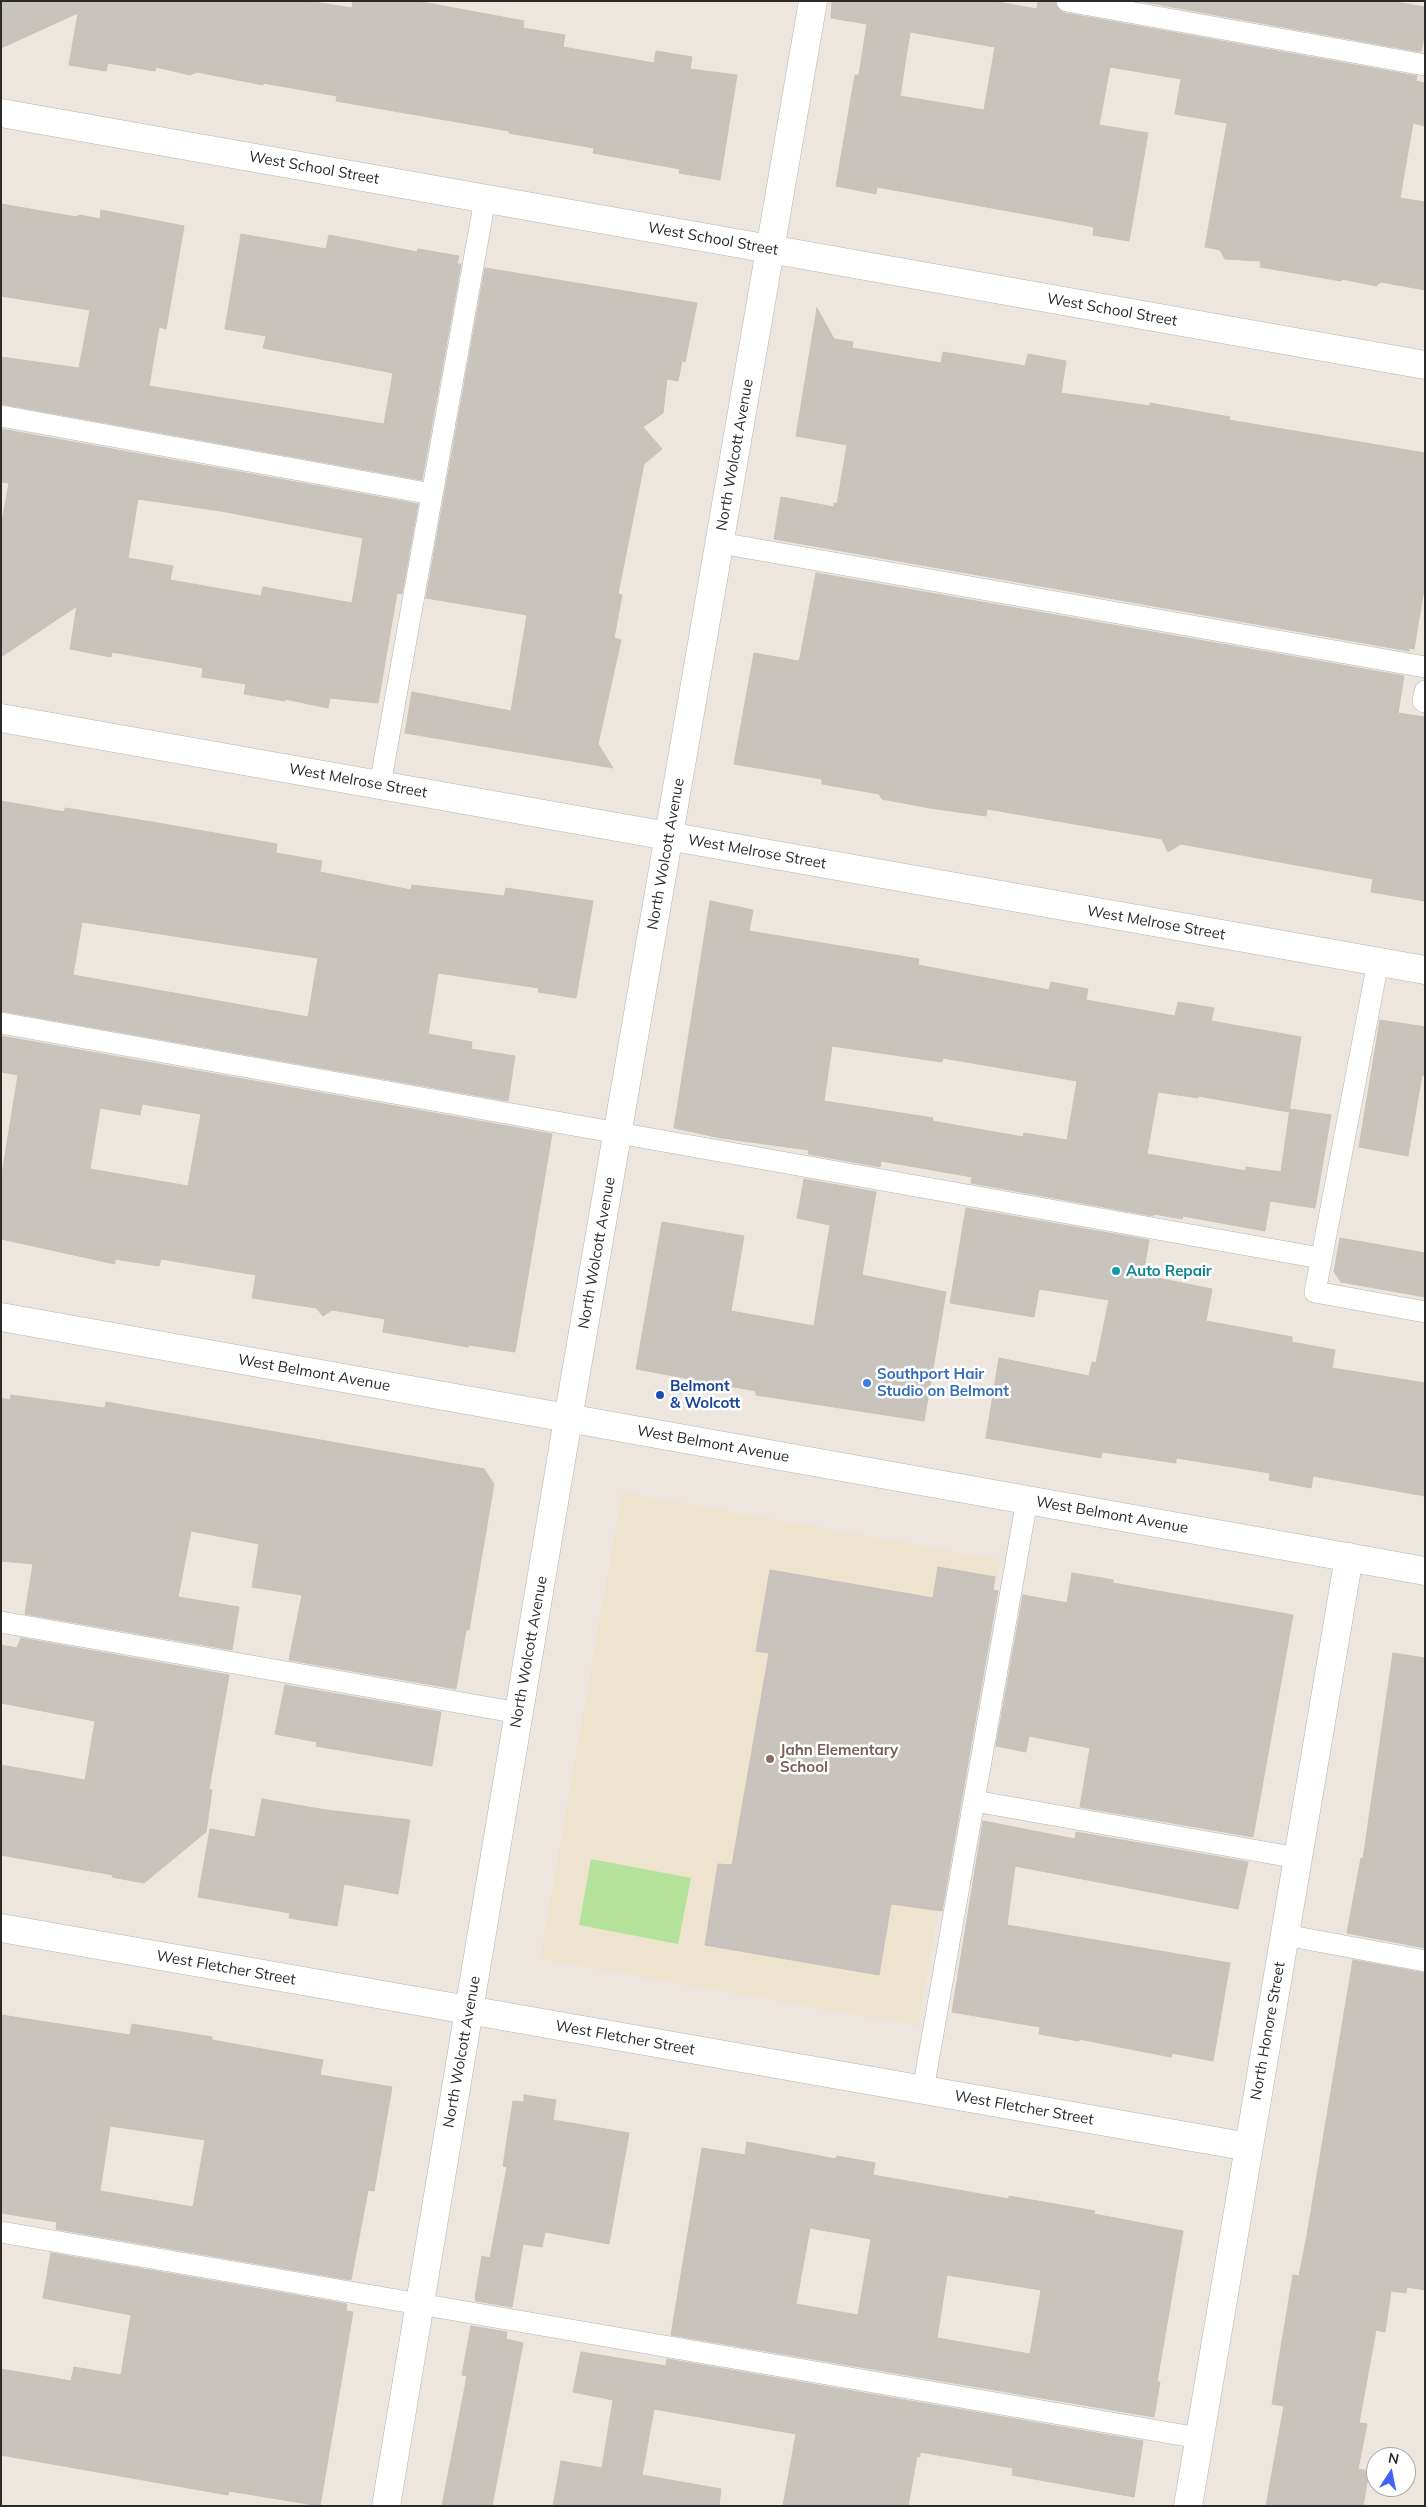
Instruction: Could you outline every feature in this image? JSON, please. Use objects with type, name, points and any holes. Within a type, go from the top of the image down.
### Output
[{"type":"street","name":"North Wolcott Avenue","points":[[386,2506],[568,1418],[813,1]]},
{"type":"street","name":"West School Street","points":[[1,113],[1425,365]]},
{"type":"street","name":"West Melrose Street","points":[[1,718],[1425,970]]},
{"type":"street","name":"West Belmont Avenue","points":[[1,1317],[1425,1571]]},
{"type":"street","name":"North Honore Street","points":[[1188,2506],[1349,1557]]},
{"type":"street","name":"West Fletcher Street","points":[[1,1928],[1249,2147]]},
{"type":"lane","points":[[1067,1],[1425,65]]},
{"type":"lane","points":[[380,785],[485,199]]},
{"type":"lane","points":[[1,416],[432,494]]},
{"type":"lane","points":[[720,544],[1425,667]]},
{"type":"lane","points":[[1425,691],[1423,702],[1425,702]]},
{"type":"lane","points":[[1378,962],[1315,1292],[1425,1312]]},
{"type":"lane","points":[[1,1023],[1320,1258]]},
{"type":"lane","points":[[923,2090],[1028,1500]]},
{"type":"lane","points":[[1,1622],[519,1713]]},
{"type":"lane","points":[[974,1801],[1298,1858]]},
{"type":"lane","points":[[1285,1935],[1425,1961]]},
{"type":"lane","points":[[1,2232],[1199,2438]]},
{"type":"shaded area","name":"Jahn Elementary School","points":[[622,1492],[1000,1560],[918,2026],[540,1959]]},
{"type":"green space","points":[[591,1859],[691,1878],[678,1944],[579,1925]]},
{"type":"building","points":[[1,1],[308,1],[352,8],[353,1],[416,1],[524,21],[523,28],[565,35],[563,47],[654,63],[656,51],[692,57],[690,69],[737,75],[720,180],[679,173],[680,169],[593,153],[594,148],[336,101],[337,96],[263,83],[263,85],[197,72],[190,75],[156,67],[155,71],[108,63],[106,71],[69,65],[78,13],[1,48]]},
{"type":"building","points":[[832,1],[992,1],[1037,9],[1038,1],[1055,1],[1059,10],[1065,13],[1417,76],[1416,81],[1425,83],[1425,126],[1413,123],[1400,198],[1425,202],[1425,290],[1381,282],[1376,286],[1260,267],[1261,261],[1225,259],[1220,250],[1205,247],[1227,123],[1175,114],[1181,79],[1110,67],[1099,125],[1148,133],[1129,241],[1093,235],[1094,227],[1052,219],[877,187],[876,194],[836,186],[855,75],[859,75],[867,24],[831,18]],"holes":[[[910,32],[995,47],[984,110],[900,96]]]},
{"type":"building","points":[[1139,1],[1390,1],[1425,7],[1425,31],[1421,52]]},
{"type":"building","points":[[1,204],[76,217],[80,215],[100,219],[101,210],[184,226],[166,329],[159,327],[149,386],[384,424],[393,373],[263,348],[266,336],[225,329],[241,234],[326,249],[329,235],[417,252],[418,249],[459,256],[457,264],[461,264],[422,480],[1,404],[1,357],[79,368],[90,310],[1,296]]},
{"type":"building","points":[[485,268],[697,303],[685,362],[682,361],[678,381],[667,379],[663,413],[643,427],[662,449],[644,464],[618,594],[622,595],[614,638],[621,640],[598,744],[613,768],[405,733],[412,692],[511,711],[527,615],[426,598]]},
{"type":"building","points":[[817,308],[834,339],[853,342],[852,348],[941,363],[943,352],[1025,366],[1028,354],[1066,361],[1061,393],[1150,406],[1150,403],[1230,417],[1229,420],[1425,453],[1425,583],[1414,649],[1409,648],[1409,651],[774,539],[781,497],[834,507],[834,503],[837,504],[847,445],[796,436]]},
{"type":"building","points":[[1,429],[418,504],[402,594],[397,593],[378,703],[330,698],[328,708],[285,699],[285,701],[244,694],[246,684],[202,677],[203,668],[112,652],[111,657],[70,649],[77,606],[1,657],[1,527],[9,483],[1,482]],"holes":[[[138,499],[221,511],[363,538],[352,603],[263,587],[261,596],[170,580],[173,566],[128,558]]]},
{"type":"building","points":[[816,573],[1404,676],[1398,713],[1425,717],[1425,901],[1371,892],[1373,879],[1181,844],[1168,852],[1162,839],[987,809],[986,816],[930,808],[882,799],[879,794],[822,784],[822,779],[734,764],[754,653],[798,661]]},
{"type":"building","points":[[1,801],[64,812],[65,808],[277,844],[276,853],[322,861],[320,872],[411,890],[412,885],[504,896],[506,888],[593,901],[576,998],[538,992],[539,988],[438,973],[428,1034],[472,1042],[471,1049],[515,1056],[508,1101],[1,1011]],"holes":[[[82,922],[318,958],[308,1017],[73,975]]]},
{"type":"building","points":[[710,901],[753,910],[749,931],[919,959],[918,965],[1049,990],[1051,982],[1088,989],[1086,1000],[1175,1016],[1178,1002],[1214,1008],[1211,1021],[1301,1037],[1289,1112],[1198,1096],[1198,1098],[1158,1092],[1147,1154],[1246,1171],[1246,1167],[1281,1172],[1290,1109],[1331,1115],[1315,1208],[1270,1201],[1265,1231],[1183,1216],[1182,1219],[1154,1214],[1153,1216],[971,1183],[972,1177],[881,1161],[880,1167],[808,1154],[809,1150],[721,1138],[674,1128]],"holes":[[[832,1046],[942,1062],[943,1058],[1077,1081],[1067,1140],[1024,1133],[1023,1137],[932,1121],[933,1118],[824,1101]]]},
{"type":"building","points":[[1380,1020],[1425,1027],[1425,1075],[1422,1075],[1408,1156],[1359,1147]]},
{"type":"building","points":[[1,1036],[552,1134],[515,1352],[469,1345],[468,1347],[383,1332],[385,1319],[332,1310],[323,1316],[316,1308],[252,1298],[256,1275],[161,1259],[159,1266],[115,1259],[115,1264],[1,1239],[1,1180],[18,1075],[1,1072]],"holes":[[[142,1104],[201,1114],[188,1186],[90,1169],[100,1108],[140,1115]]]},
{"type":"building","points":[[804,1179],[876,1192],[862,1275],[946,1292],[924,1421],[756,1395],[756,1391],[636,1369],[662,1222],[744,1236],[731,1311],[814,1326],[830,1225],[797,1218]]},
{"type":"building","points":[[966,1208],[1149,1240],[1143,1275],[1212,1289],[1206,1321],[1292,1337],[1292,1342],[1335,1350],[1332,1368],[1425,1383],[1425,1496],[1313,1476],[1311,1488],[1269,1480],[1270,1473],[1176,1458],[1176,1463],[1102,1452],[1101,1458],[986,1438],[999,1358],[1089,1376],[1092,1362],[1096,1363],[1109,1300],[1039,1289],[1034,1317],[950,1303]]},
{"type":"building","points":[[1340,1238],[1425,1253],[1425,1297],[1341,1282],[1334,1272]]},
{"type":"building","points":[[11,1395],[105,1408],[106,1402],[484,1469],[494,1484],[469,1630],[466,1630],[456,1689],[289,1660],[302,1595],[252,1587],[259,1544],[191,1531],[178,1597],[239,1607],[232,1650],[25,1614],[33,1564],[1,1561],[1,1398],[10,1400]]},
{"type":"building","points":[[938,1567],[995,1577],[993,1590],[998,1591],[942,1911],[891,1904],[879,1975],[705,1945],[718,1864],[732,1865],[769,1653],[756,1651],[770,1570],[933,1598]]},
{"type":"building","points":[[1072,1573],[1113,1580],[1113,1583],[1293,1615],[1253,1837],[1080,1807],[1090,1748],[1029,1736],[1026,1752],[996,1746],[1023,1595],[1067,1603]]},
{"type":"building","points":[[21,1638],[229,1675],[209,1789],[212,1790],[206,1832],[144,1883],[112,1877],[113,1875],[1,1855],[1,1765],[85,1780],[95,1721],[1,1703],[1,1645],[17,1648]]},
{"type":"building","points":[[1393,1653],[1425,1658],[1425,1948],[1347,1933],[1361,1858],[1363,1859]]},
{"type":"building","points":[[285,1685],[441,1712],[432,1766],[316,1746],[317,1742],[275,1734]]},
{"type":"building","points":[[262,1799],[326,1810],[410,1820],[398,1894],[344,1884],[337,1926],[289,1918],[290,1913],[198,1897],[210,1829],[255,1837]]},
{"type":"building","points":[[983,1821],[1075,1839],[1076,1832],[1248,1862],[1238,1909],[1015,1866],[1007,1925],[1230,1963],[1213,2061],[1172,2053],[1171,2057],[1079,2039],[1079,2041],[1039,2034],[1040,2027],[952,2012]]},
{"type":"building","points":[[1353,1960],[1425,1973],[1425,2290],[1407,2287],[1406,2293],[1391,2291],[1385,2332],[1376,2330],[1359,2423],[1367,2424],[1358,2469],[1366,2470],[1366,2488],[1363,2506],[1266,2506],[1284,2406],[1272,2404],[1293,2275],[1299,2276]]},
{"type":"building","points":[[1,2015],[130,2035],[132,2024],[212,2037],[212,2040],[323,2060],[320,2075],[392,2087],[374,2191],[368,2190],[351,2280],[56,2229],[57,2222],[1,2213]],"holes":[[[110,2126],[205,2140],[193,2207],[100,2191]]]},
{"type":"building","points":[[524,2095],[556,2100],[553,2120],[629,2133],[609,2244],[545,2232],[542,2247],[523,2244],[512,2307],[476,2301],[475,2298],[482,2256],[490,2258],[507,2167],[503,2166],[513,2101],[524,2102]]},
{"type":"building","points":[[747,2142],[836,2159],[837,2156],[875,2163],[873,2175],[1009,2199],[1009,2196],[1095,2211],[1094,2214],[1183,2231],[1157,2382],[1160,2382],[1154,2417],[671,2335],[702,2148],[745,2155]],"holes":[[[810,2228],[871,2239],[858,2315],[796,2304]],[[947,2275],[1041,2290],[1030,2354],[937,2338]]]},
{"type":"building","points":[[51,2253],[347,2304],[346,2311],[353,2312],[320,2506],[229,2491],[228,2495],[1,2455],[1,2369],[71,2381],[74,2367],[121,2375],[131,2315],[43,2298]]},
{"type":"building","points":[[471,2326],[507,2332],[506,2339],[523,2343],[492,2506],[442,2506],[467,2376],[462,2375]]},
{"type":"building","points":[[581,2352],[666,2366],[667,2359],[1143,2441],[1134,2497],[1012,2475],[1013,2468],[920,2452],[920,2457],[917,2456],[908,2506],[783,2506],[796,2434],[654,2409],[642,2475],[721,2489],[719,2506],[553,2506],[561,2461],[602,2468],[613,2400],[573,2392]]},
{"type":"place","name":"Auto Repair","points":[[1116,1271]]},
{"type":"place","name":"Southport Hair Studio on Belmont","points":[[867,1383]]},
{"type":"place","name":"Belmont & Wolcott","points":[[660,1395]]},
{"type":"place","name":"Jahn Elementary School","points":[[770,1759]]}]
